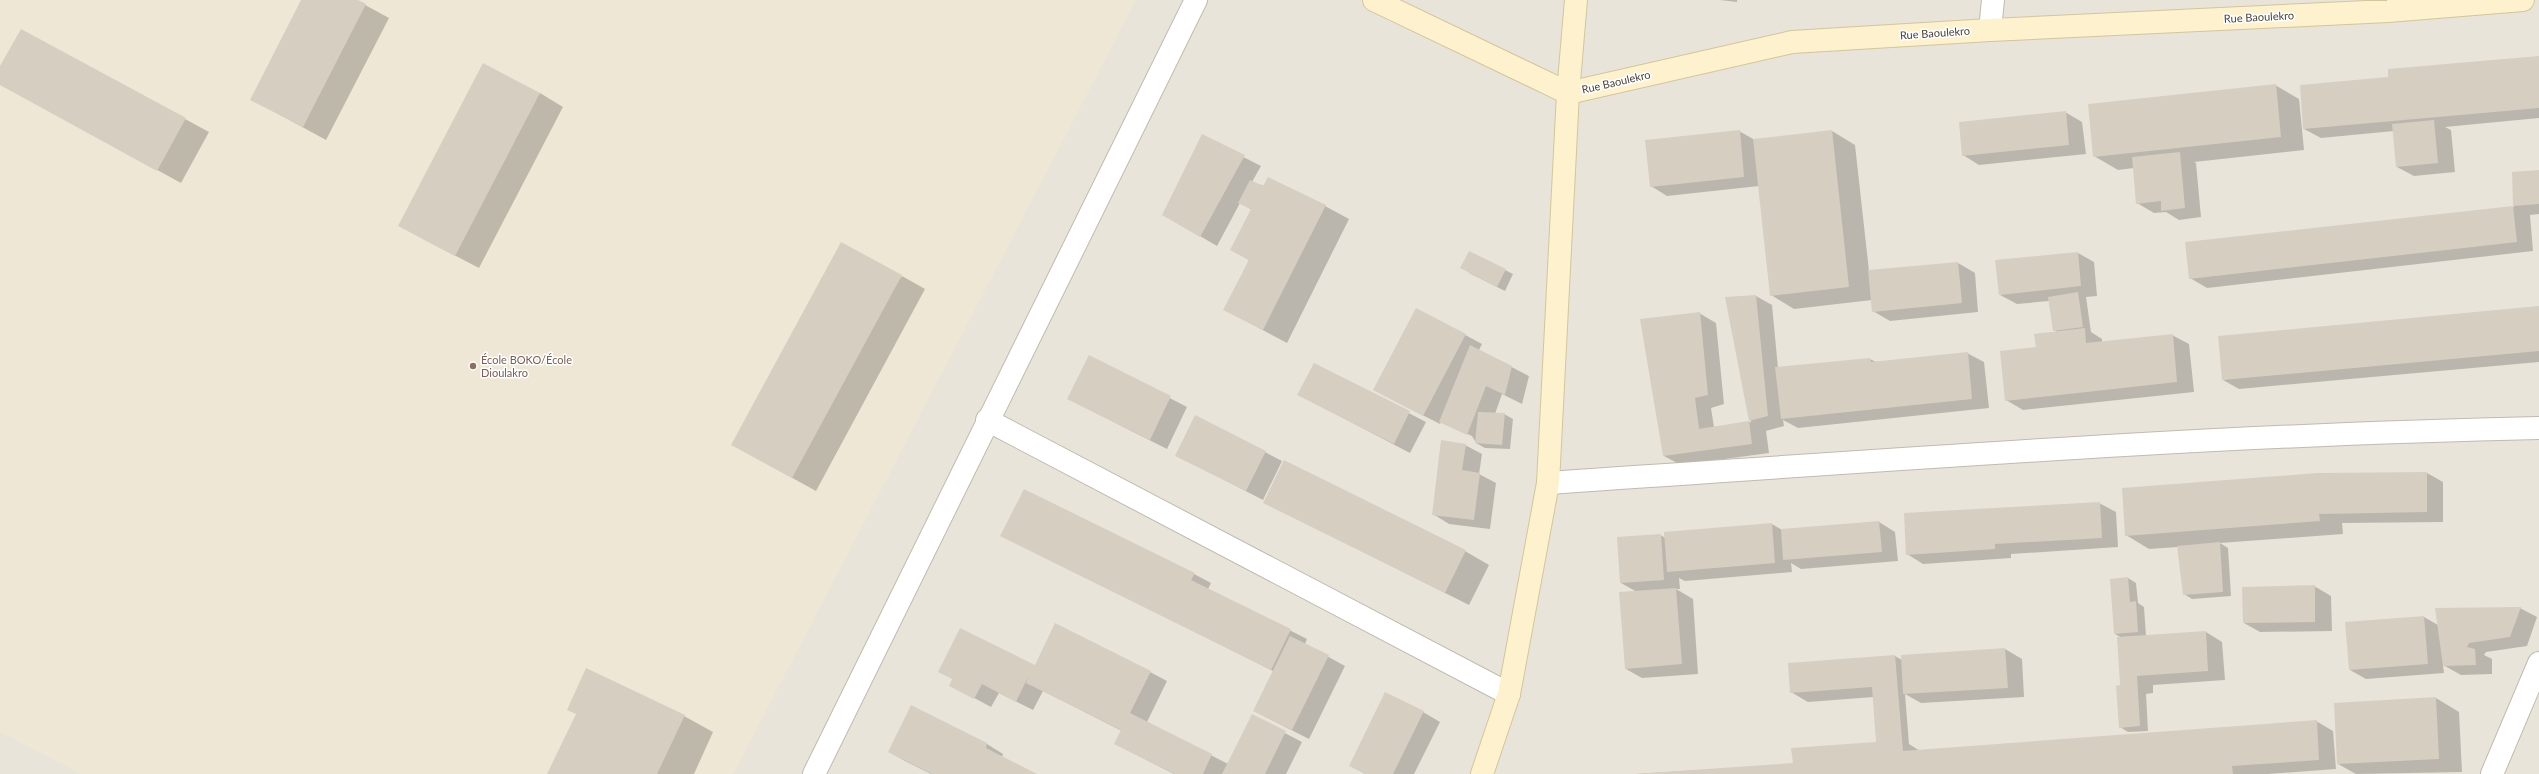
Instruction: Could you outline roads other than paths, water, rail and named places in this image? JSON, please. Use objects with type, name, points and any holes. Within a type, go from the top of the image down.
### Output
[{"type":"street","points":[[814,774],[987,420],[1196,0]]},
{"type":"street","name":"Rue Baoulekro","points":[[1374,0],[1568,93],[1792,42],[1990,30],[2388,11],[2523,0]]},
{"type":"street","points":[[1482,774],[1509,694],[1548,483],[1568,93],[1576,0]]},
{"type":"street","points":[[1990,30],[1993,0]]},
{"type":"street","points":[[987,420],[1509,694]]},
{"type":"street","points":[[1548,483],[2127,445],[2396,431],[2539,428]]},
{"type":"street","points":[[2492,774],[2539,663]]},
{"type":"place","name":"École BOKO/École Dioulakro","points":[[473,366]]}]
